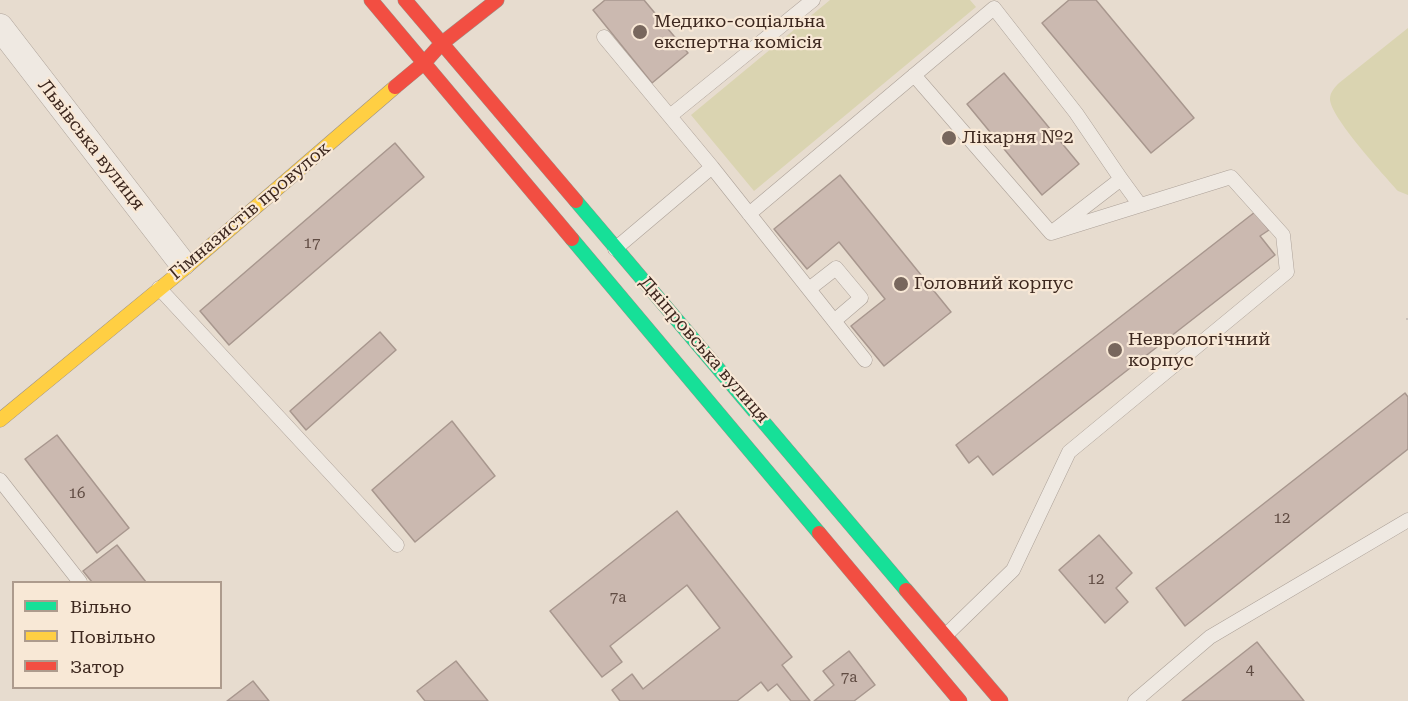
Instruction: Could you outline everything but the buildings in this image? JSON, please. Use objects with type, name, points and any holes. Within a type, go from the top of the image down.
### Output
[{"type":"street","name":"Дніпровська вулиця","points":[[371,0],[960,701]]},
{"type":"street","name":"Дніпровська вулиця","points":[[405,0],[1002,701]]},
{"type":"street","name":"Гімназистів провулок","points":[[0,420],[425,62],[441,44],[497,0]]},
{"type":"street","name":"Львівська вулиця","points":[[0,27],[182,263]]},
{"type":"lane","points":[[670,116],[813,0]]},
{"type":"lane","points":[[749,214],[914,75],[990,4],[1076,113],[1140,205]]},
{"type":"lane","points":[[604,37],[712,167],[865,360]]},
{"type":"lane","points":[[914,75],[1051,233]]},
{"type":"lane","points":[[595,266],[712,167]]},
{"type":"lane","points":[[921,655],[946,635],[1013,570],[1069,452],[1287,272],[1283,235],[1231,177],[1051,233]]},
{"type":"lane","points":[[1051,233],[1121,179]]},
{"type":"lane","points":[[809,289],[836,268],[861,298],[834,321]]},
{"type":"lane","points":[[159,288],[397,545]]},
{"type":"lane","points":[[0,480],[79,581]]},
{"type":"lane","points":[[1135,701],[1210,637],[1408,520]]},
{"type":"shaded area","points":[[830,0],[970,0],[976,7],[754,191],[691,115]]},
{"type":"shaded area","points":[[1408,28],[1408,195],[1398,191],[1359,146],[1339,119],[1330,99],[1334,88],[1339,83]]},
{"type":"traffic: fast","points":[[576,201],[906,590]]},
{"type":"traffic: fast","points":[[572,239],[819,533]]},
{"type":"traffic: slow","points":[[0,420],[185,268],[395,87]]},
{"type":"traffic: jam","points":[[371,0],[572,239]]},
{"type":"traffic: jam","points":[[405,0],[576,201]]},
{"type":"traffic: jam","points":[[395,87],[425,62],[441,44],[497,0]]},
{"type":"traffic: jam","points":[[819,533],[960,701]]},
{"type":"traffic: jam","points":[[906,590],[1001,701]]},
{"type":"place","name":"Медико-соціальна експертна комісія","points":[[640,32]]},
{"type":"place","name":"Лікарня №2","points":[[949,138]]},
{"type":"place","name":"Головний корпус","points":[[901,284]]},
{"type":"place","name":"Неврологічний корпус","points":[[1115,350]]}]
